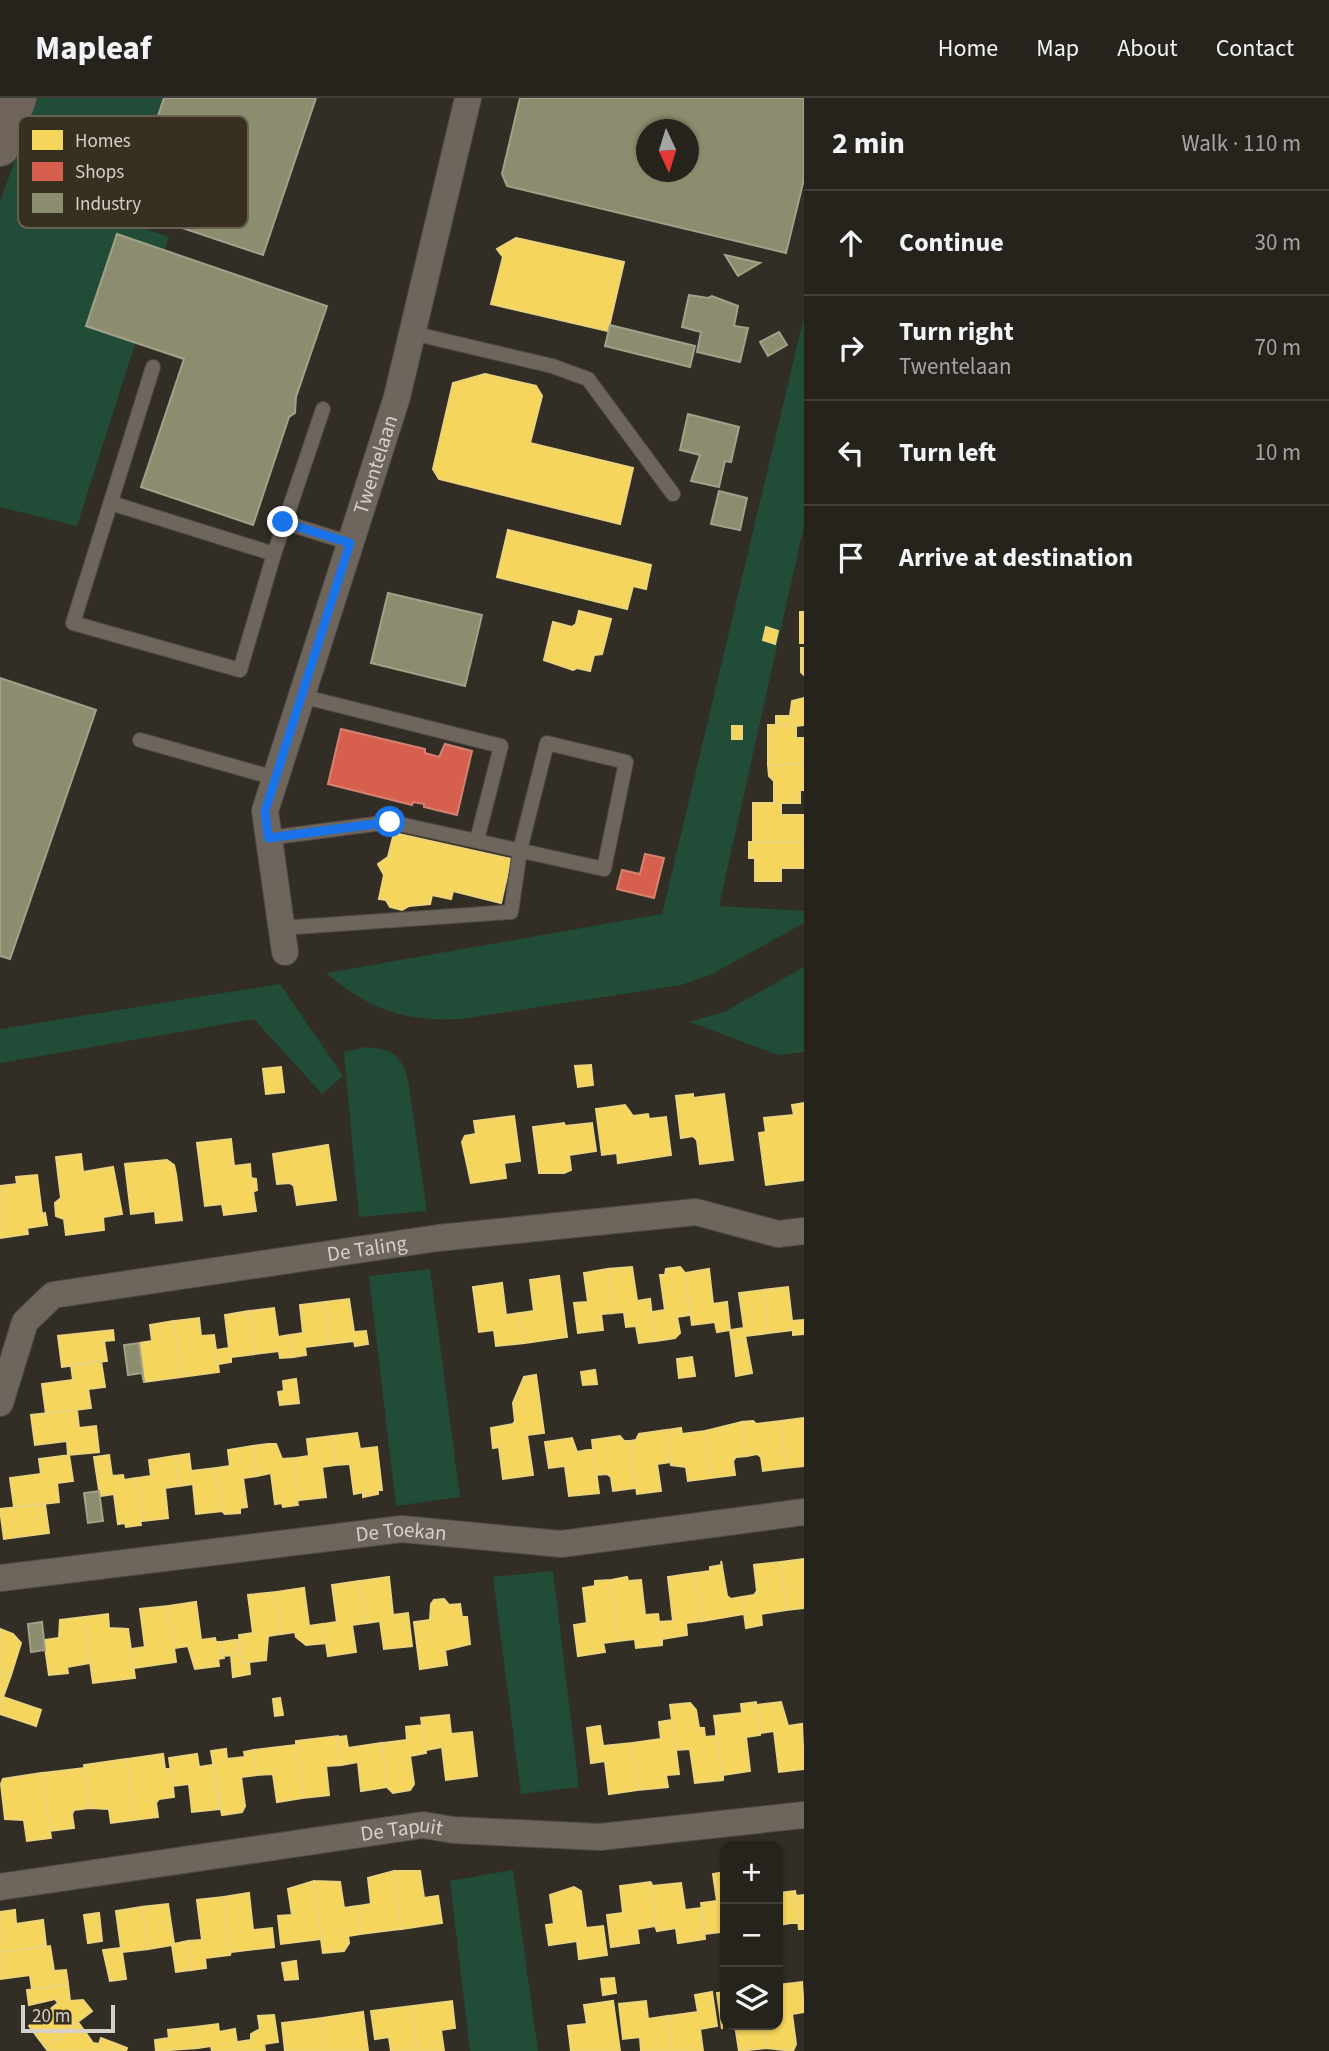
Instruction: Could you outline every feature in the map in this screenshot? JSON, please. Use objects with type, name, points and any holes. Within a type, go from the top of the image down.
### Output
[{"type":"main road","points":[[0,147],[17,98]]},
{"type":"street","name":"Twentelaan","points":[[283,940],[265,811],[397,397],[468,98]]},
{"type":"street","name":"De Taling","points":[[0,1403],[24,1322],[53,1294],[438,1238],[696,1212],[778,1234],[804,1231]]},
{"type":"street","name":"De Toekan","points":[[0,1578],[402,1529],[561,1544],[804,1512]]},
{"type":"street","name":"De Tapuit","points":[[0,1886],[423,1825],[600,1837],[804,1815]]},
{"type":"lane","points":[[412,333],[552,366],[588,379],[644,451],[673,494]]},
{"type":"lane","points":[[153,367],[73,622],[240,670],[283,522],[323,409]]},
{"type":"lane","points":[[111,503],[274,554]]},
{"type":"lane","points":[[283,522],[350,543]]},
{"type":"lane","points":[[301,696],[500,746],[477,840]]},
{"type":"lane","points":[[140,740],[275,778]]},
{"type":"lane","points":[[268,838],[390,822],[477,840],[520,850],[604,869],[626,762],[547,743],[520,850],[511,912],[283,940]]},
{"type":"green space","points":[[37,98],[163,98],[157,116],[31,116]]},
{"type":"green space","points":[[18,151],[18,228],[143,228],[169,237],[77,526],[0,507],[0,202]]},
{"type":"green space","points":[[804,317],[804,525],[719,906],[804,911],[804,923],[710,975],[681,985],[462,1019],[406,1016],[373,1005],[342,986],[326,973],[662,914]]},
{"type":"green space","points":[[804,967],[804,1052],[778,1055],[690,1022],[726,1011]]},
{"type":"green space","points":[[280,984],[343,1076],[322,1094],[254,1019],[0,1063],[0,1029]]},
{"type":"green space","points":[[365,1047],[394,1054],[405,1071],[427,1211],[359,1217],[344,1052]]},
{"type":"green space","points":[[430,1269],[460,1497],[396,1506],[369,1276]]},
{"type":"green space","points":[[553,1571],[579,1787],[521,1794],[493,1577]]},
{"type":"green space","points":[[513,1870],[538,2051],[470,2051],[450,1881]]},
{"type":"building: Homes","points":[[516,238],[624,262],[608,331],[491,304],[503,257],[497,249]]},
{"type":"building: Homes","points":[[485,374],[536,386],[542,396],[530,443],[633,468],[620,524],[439,479],[433,469],[453,383]]},
{"type":"building: Homes","points":[[508,530],[651,565],[646,589],[633,586],[627,609],[497,577]]},
{"type":"building: Homes","points":[[579,611],[611,619],[602,654],[594,655],[590,671],[577,668],[573,670],[544,660],[553,622],[572,627],[576,624]]},
{"type":"building: Homes","points":[[800,612],[804,612],[804,643],[800,643]]},
{"type":"building: Homes","points":[[766,627],[778,631],[775,644],[763,640]]},
{"type":"building: Homes","points":[[801,648],[804,648],[804,675],[801,672]]},
{"type":"building: Homes","points":[[804,698],[804,725],[776,725],[776,716],[790,716],[792,701]]},
{"type":"building: Homes","points":[[768,725],[804,725],[796,726],[796,738],[804,738],[804,764],[768,765]]},
{"type":"building: Homes","points":[[732,726],[742,726],[742,739],[732,739]]},
{"type":"building: Homes","points":[[804,764],[804,790],[800,790],[800,803],[774,803],[774,781],[769,776],[768,765]]},
{"type":"building: Homes","points":[[753,803],[781,803],[781,815],[804,815],[804,842],[753,842]]},
{"type":"building: Homes","points":[[394,833],[511,859],[501,903],[453,891],[451,899],[432,895],[430,904],[409,906],[402,910],[390,907],[386,900],[379,899],[384,875],[378,864],[388,857]]},
{"type":"building: Homes","points":[[749,842],[804,842],[804,868],[781,868],[781,881],[755,881],[755,858],[749,858]]},
{"type":"building: Homes","points":[[591,1065],[593,1085],[578,1087],[575,1066]]},
{"type":"building: Homes","points":[[281,1067],[284,1092],[266,1094],[263,1069]]},
{"type":"building: Homes","points":[[693,1094],[693,1098],[724,1094],[733,1160],[700,1164],[697,1140],[693,1136],[681,1138],[676,1096]]},
{"type":"building: Homes","points":[[804,1103],[804,1180],[766,1185],[759,1133],[766,1132],[764,1118],[794,1115],[792,1105]]},
{"type":"building: Homes","points":[[625,1105],[633,1116],[648,1114],[649,1119],[666,1117],[671,1155],[618,1163],[617,1153],[602,1155],[596,1109]]},
{"type":"building: Homes","points":[[514,1116],[520,1161],[504,1163],[506,1178],[471,1183],[462,1142],[465,1136],[476,1134],[474,1121]]},
{"type":"building: Homes","points":[[564,1123],[565,1126],[592,1123],[596,1151],[569,1155],[571,1170],[564,1173],[539,1173],[533,1127]]},
{"type":"building: Homes","points":[[231,1139],[234,1166],[250,1164],[251,1178],[256,1179],[257,1190],[253,1192],[256,1211],[224,1215],[222,1204],[205,1206],[197,1143]]},
{"type":"building: Homes","points":[[328,1145],[336,1200],[297,1205],[294,1186],[290,1183],[277,1184],[273,1154]]},
{"type":"building: Homes","points":[[81,1154],[83,1172],[113,1167],[122,1214],[103,1217],[104,1230],[66,1235],[64,1219],[56,1216],[55,1203],[61,1198],[56,1157]]},
{"type":"building: Homes","points":[[167,1160],[174,1165],[182,1220],[156,1223],[155,1211],[131,1214],[125,1164]]},
{"type":"building: Homes","points":[[37,1175],[42,1214],[45,1213],[47,1225],[27,1228],[28,1234],[0,1238],[0,1186],[17,1184],[16,1177]]},
{"type":"building: Homes","points":[[632,1267],[637,1301],[650,1299],[655,1341],[639,1343],[636,1326],[626,1327],[624,1312],[614,1313],[608,1269]]},
{"type":"building: Homes","points":[[680,1267],[685,1273],[690,1315],[677,1317],[680,1333],[675,1338],[655,1341],[652,1312],[665,1310],[660,1275],[665,1275],[666,1269]]},
{"type":"building: Homes","points":[[608,1269],[614,1313],[601,1314],[603,1330],[578,1333],[574,1303],[588,1302],[584,1273]]},
{"type":"building: Homes","points":[[709,1269],[713,1304],[727,1302],[730,1330],[717,1332],[715,1322],[692,1325],[685,1273]]},
{"type":"building: Homes","points":[[559,1276],[567,1337],[524,1343],[520,1313],[534,1311],[530,1280]]},
{"type":"building: Homes","points":[[502,1283],[506,1315],[520,1313],[524,1343],[496,1346],[494,1330],[479,1332],[473,1287]]},
{"type":"building: Homes","points":[[788,1287],[792,1321],[804,1320],[804,1334],[793,1335],[793,1330],[769,1333],[763,1290]]},
{"type":"building: Homes","points":[[763,1290],[769,1333],[745,1336],[746,1341],[732,1343],[730,1330],[744,1328],[739,1293]]},
{"type":"building: Homes","points":[[349,1299],[354,1332],[366,1331],[368,1344],[355,1346],[354,1341],[330,1344],[324,1302]]},
{"type":"building: Homes","points":[[324,1302],[330,1344],[305,1347],[306,1355],[293,1357],[290,1335],[303,1333],[300,1305]]},
{"type":"building: Homes","points":[[274,1308],[278,1337],[290,1335],[293,1357],[280,1358],[279,1351],[255,1354],[249,1311]]},
{"type":"building: Homes","points":[[249,1311],[255,1354],[231,1357],[231,1362],[218,1364],[216,1350],[229,1348],[225,1315]]},
{"type":"building: Homes","points":[[199,1318],[201,1336],[214,1335],[219,1372],[182,1377],[174,1321]]},
{"type":"building: Homes","points":[[174,1321],[182,1377],[144,1382],[139,1343],[152,1341],[150,1325]]},
{"type":"building: Homes","points":[[113,1330],[114,1340],[104,1341],[107,1361],[62,1367],[58,1336]]},
{"type":"building: Homes","points":[[746,1341],[752,1373],[736,1376],[732,1343]]},
{"type":"building: Homes","points":[[692,1357],[695,1376],[679,1378],[677,1359]]},
{"type":"building: Homes","points":[[101,1361],[105,1387],[88,1389],[91,1408],[46,1414],[42,1384],[73,1380],[71,1365]]},
{"type":"building: Homes","points":[[595,1370],[597,1384],[583,1385],[581,1372]]},
{"type":"building: Homes","points":[[536,1375],[544,1433],[527,1435],[533,1475],[503,1479],[499,1447],[493,1448],[491,1428],[513,1424],[513,1403],[524,1377]]},
{"type":"building: Homes","points":[[296,1379],[299,1403],[280,1405],[278,1392],[284,1391],[283,1381]]},
{"type":"building: Homes","points":[[77,1410],[79,1428],[96,1426],[99,1452],[68,1455],[67,1441],[35,1445],[31,1415]]},
{"type":"building: Homes","points":[[804,1418],[804,1466],[786,1468],[780,1421]]},
{"type":"building: Homes","points":[[753,1421],[756,1424],[780,1421],[786,1468],[763,1471],[761,1457],[757,1454],[747,1456],[742,1422]]},
{"type":"building: Homes","points":[[742,1422],[747,1456],[736,1457],[733,1461],[735,1475],[711,1478],[705,1431]]},
{"type":"building: Homes","points":[[681,1428],[682,1434],[705,1431],[711,1478],[688,1481],[686,1467],[671,1465],[667,1430]]},
{"type":"building: Homes","points":[[667,1430],[671,1462],[657,1464],[661,1491],[637,1494],[630,1441],[636,1440],[639,1434]]},
{"type":"building: Homes","points":[[357,1433],[360,1449],[377,1447],[382,1490],[378,1490],[378,1494],[363,1497],[363,1492],[354,1494],[350,1464],[336,1465],[332,1436]]},
{"type":"building: Homes","points":[[332,1436],[336,1465],[322,1467],[326,1497],[300,1500],[295,1458],[309,1456],[307,1439]]},
{"type":"building: Homes","points":[[620,1436],[624,1441],[630,1441],[636,1488],[613,1491],[611,1477],[607,1474],[596,1475],[592,1440]]},
{"type":"building: Homes","points":[[572,1438],[577,1452],[593,1449],[599,1493],[569,1496],[565,1466],[549,1468],[545,1442]]},
{"type":"building: Homes","points":[[276,1444],[282,1459],[295,1458],[300,1500],[297,1501],[298,1505],[283,1507],[282,1503],[275,1504],[271,1473],[257,1476],[253,1446]]},
{"type":"building: Homes","points":[[253,1446],[257,1476],[243,1478],[247,1507],[240,1508],[240,1513],[225,1514],[222,1511],[216,1468],[230,1466],[228,1450]]},
{"type":"building: Homes","points":[[189,1454],[191,1471],[216,1468],[222,1511],[196,1514],[193,1484],[179,1486],[175,1456]]},
{"type":"building: Homes","points":[[69,1455],[73,1481],[57,1483],[59,1502],[14,1507],[10,1478],[41,1474],[39,1459]]},
{"type":"building: Homes","points":[[109,1455],[112,1476],[123,1475],[124,1480],[137,1478],[143,1521],[140,1521],[141,1525],[126,1527],[125,1523],[118,1524],[114,1494],[100,1496],[94,1457]]},
{"type":"building: Homes","points":[[175,1456],[179,1486],[165,1488],[168,1518],[143,1521],[137,1478],[151,1476],[149,1460]]},
{"type":"building: Homes","points":[[45,1504],[49,1533],[4,1539],[0,1509]]},
{"type":"building: Homes","points":[[804,1559],[804,1608],[787,1610],[780,1562]]},
{"type":"building: Homes","points":[[780,1562],[787,1610],[761,1614],[762,1625],[746,1628],[742,1597],[754,1595],[757,1591],[754,1565]]},
{"type":"building: Homes","points":[[722,1565],[727,1596],[731,1599],[742,1597],[744,1614],[702,1621],[696,1573],[710,1571],[710,1567]]},
{"type":"building: Homes","points":[[696,1573],[702,1621],[686,1623],[687,1635],[662,1639],[662,1645],[659,1622],[673,1621],[668,1577]]},
{"type":"building: Homes","points":[[389,1577],[393,1615],[408,1613],[412,1646],[384,1649],[380,1621],[366,1623],[360,1581]]},
{"type":"building: Homes","points":[[627,1577],[628,1581],[641,1580],[645,1615],[658,1614],[662,1645],[636,1648],[635,1639],[619,1641],[611,1580]]},
{"type":"building: Homes","points":[[611,1580],[619,1641],[603,1643],[605,1652],[578,1656],[574,1625],[587,1623],[583,1588],[595,1586],[595,1581]]},
{"type":"building: Homes","points":[[360,1581],[366,1623],[352,1625],[356,1652],[328,1656],[323,1624],[337,1622],[332,1585]]},
{"type":"building: Homes","points":[[304,1588],[309,1626],[323,1624],[326,1643],[306,1645],[296,1637],[295,1632],[281,1634],[276,1592]]},
{"type":"building: Homes","points":[[276,1592],[281,1634],[268,1636],[266,1660],[242,1663],[239,1635],[253,1633],[248,1595]]},
{"type":"building: Homes","points":[[444,1599],[449,1605],[460,1604],[462,1617],[467,1617],[470,1644],[445,1650],[447,1665],[420,1669],[414,1622],[430,1620],[431,1604],[434,1600]]},
{"type":"building: Homes","points":[[196,1602],[201,1640],[215,1638],[216,1642],[221,1642],[224,1658],[218,1659],[219,1666],[195,1669],[188,1646],[174,1648],[168,1606]]},
{"type":"building: Homes","points":[[168,1606],[176,1662],[133,1668],[131,1649],[145,1647],[140,1609]]},
{"type":"building: Homes","points":[[108,1614],[109,1628],[128,1629],[135,1678],[93,1683],[84,1617]]},
{"type":"building: Homes","points":[[84,1617],[90,1663],[67,1667],[68,1673],[49,1675],[44,1640],[59,1638],[60,1620]]},
{"type":"building: Homes","points":[[0,1629],[13,1634],[21,1643],[11,1675],[0,1671]]},
{"type":"building: Homes","points":[[235,1640],[237,1655],[222,1656],[221,1642]]},
{"type":"building: Homes","points":[[235,1640],[239,1640],[242,1663],[249,1662],[250,1674],[233,1677],[231,1655],[237,1655]]},
{"type":"building: Homes","points":[[0,1671],[11,1675],[3,1697],[41,1710],[36,1726],[0,1714]]},
{"type":"building: Homes","points":[[280,1698],[283,1715],[275,1716],[273,1699]]},
{"type":"building: Homes","points":[[756,1702],[760,1735],[746,1737],[750,1771],[723,1775],[723,1780],[714,1716],[742,1713],[741,1704]]},
{"type":"building: Homes","points":[[781,1702],[788,1726],[802,1724],[804,1769],[779,1772],[774,1731],[760,1733],[756,1705]]},
{"type":"building: Homes","points":[[690,1703],[696,1710],[699,1728],[704,1728],[705,1737],[716,1736],[716,1731],[723,1780],[695,1783],[690,1749],[676,1750],[670,1705]]},
{"type":"building: Homes","points":[[449,1715],[451,1734],[472,1732],[477,1776],[446,1780],[442,1747],[426,1750],[421,1718]]},
{"type":"building: Homes","points":[[672,1720],[679,1774],[666,1775],[668,1787],[638,1790],[632,1743],[661,1739],[659,1722]]},
{"type":"building: Homes","points":[[423,1725],[426,1753],[410,1756],[414,1784],[410,1790],[393,1793],[387,1787],[382,1743],[407,1740],[406,1727]]},
{"type":"building: Homes","points":[[600,1726],[603,1746],[632,1743],[638,1790],[609,1794],[605,1761],[591,1763],[587,1728]]},
{"type":"building: Homes","points":[[338,1736],[341,1765],[326,1766],[329,1795],[303,1798],[296,1741]]},
{"type":"building: Homes","points":[[346,1736],[348,1748],[382,1743],[387,1787],[361,1791],[358,1762],[341,1765],[338,1737]]},
{"type":"building: Homes","points":[[296,1741],[303,1798],[277,1802],[273,1774],[257,1775],[254,1750],[296,1745]]},
{"type":"building: Homes","points":[[226,1749],[227,1759],[245,1757],[244,1752],[254,1750],[257,1775],[241,1777],[245,1806],[242,1812],[222,1815],[211,1751]]},
{"type":"building: Homes","points":[[163,1754],[165,1769],[171,1769],[174,1797],[159,1799],[156,1803],[158,1817],[134,1820],[127,1759]]},
{"type":"building: Homes","points":[[197,1754],[199,1767],[213,1765],[219,1809],[192,1812],[189,1784],[173,1786],[169,1758]]},
{"type":"building: Homes","points":[[127,1759],[134,1820],[111,1823],[109,1809],[90,1808],[84,1765]]},
{"type":"building: Homes","points":[[84,1768],[90,1808],[74,1810],[74,1828],[50,1831],[42,1773]]},
{"type":"building: Homes","points":[[42,1773],[51,1838],[27,1841],[24,1820],[5,1819],[1,1784],[3,1779]]},
{"type":"building: Homes","points":[[394,1871],[401,1929],[361,1934],[358,1906],[371,1904],[368,1878]]},
{"type":"building: Homes","points":[[394,1871],[420,1871],[424,1898],[438,1896],[442,1923],[401,1929]]},
{"type":"building: Homes","points":[[720,1873],[720,1932],[705,1934],[701,1903],[717,1901],[713,1874]]},
{"type":"building: Homes","points":[[314,1881],[340,1882],[344,1908],[358,1906],[361,1934],[348,1936],[349,1943],[344,1951],[323,1953]]},
{"type":"building: Homes","points":[[314,1881],[323,1953],[321,1939],[281,1944],[278,1916],[292,1915],[288,1889]]},
{"type":"building: Homes","points":[[650,1882],[657,1931],[655,1926],[637,1929],[639,1943],[611,1947],[607,1915],[623,1913],[620,1886]]},
{"type":"building: Homes","points":[[651,1882],[652,1886],[681,1883],[685,1910],[701,1908],[705,1939],[678,1943],[676,1928],[657,1931]]},
{"type":"building: Homes","points":[[574,1887],[581,1891],[586,1928],[603,1926],[607,1955],[579,1959],[577,1941],[549,1945],[546,1925],[554,1924],[550,1895]]},
{"type":"building: Homes","points":[[795,1891],[798,1922],[783,1924],[783,1892]]},
{"type":"building: Homes","points":[[795,1891],[796,1896],[804,1895],[804,1929],[799,1929]]},
{"type":"building: Homes","points":[[249,1893],[253,1930],[272,1928],[274,1947],[231,1952],[230,1955],[223,1897]]},
{"type":"building: Homes","points":[[223,1897],[230,1955],[205,1958],[206,1968],[191,1970],[188,1941],[202,1940],[197,1900]]},
{"type":"building: Homes","points":[[168,1904],[174,1944],[188,1941],[191,1970],[176,1972],[172,1945],[148,1949],[142,1907]]},
{"type":"building: Homes","points":[[142,1907],[148,1949],[122,1952],[126,1979],[110,1981],[103,1950],[121,1948],[116,1911]]},
{"type":"building: Homes","points":[[15,1910],[16,1924],[43,1920],[46,1946],[0,1952],[0,1912]]},
{"type":"building: Homes","points":[[99,1913],[102,1941],[88,1943],[84,1915]]},
{"type":"building: Homes","points":[[50,1946],[54,1971],[66,1970],[68,1984],[32,1989],[30,1975],[0,1979],[0,1952]]},
{"type":"building: Homes","points":[[296,1961],[298,1979],[285,1980],[282,1963]]},
{"type":"building: Homes","points":[[614,1978],[616,1993],[603,1995],[601,1979]]},
{"type":"building: Homes","points":[[802,1982],[804,2012],[792,2014],[796,2044],[793,2051],[767,2048],[765,2030],[783,2030],[783,1984]]},
{"type":"building: Homes","points":[[68,1984],[70,2001],[83,2000],[92,2011],[45,2047],[29,2026],[58,2003],[55,1999],[29,2005],[27,1990]]},
{"type":"building: Homes","points":[[712,1992],[717,2026],[700,2029],[703,2051],[672,2051],[668,2016],[698,2012],[695,1995]]},
{"type":"building: Homes","points":[[717,1993],[720,1993],[720,2015]]},
{"type":"building: Homes","points":[[452,2001],[455,2028],[441,2030],[444,2051],[417,2051],[412,2006]]},
{"type":"building: Homes","points":[[613,2001],[620,2051],[571,2051],[568,2026],[587,2024],[584,2005]]},
{"type":"building: Homes","points":[[646,2001],[648,2019],[668,2016],[672,2051],[641,2051],[640,2037],[623,2039],[619,2004]]},
{"type":"building: Homes","points":[[412,2006],[417,2051],[391,2051],[389,2037],[375,2039],[371,2011]]},
{"type":"building: Homes","points":[[363,2012],[368,2051],[326,2051],[322,2018]]},
{"type":"building: Homes","points":[[274,2015],[278,2042],[264,2044],[265,2051],[238,2051],[237,2042],[251,2040],[251,2034],[260,2029],[258,2016]]},
{"type":"building: Homes","points":[[322,2018],[326,2051],[285,2051],[282,2023]]},
{"type":"building: Homes","points":[[78,2022],[93,2043],[99,2044],[101,2038],[114,2043],[111,2051],[48,2051],[45,2047]]},
{"type":"building: Homes","points":[[218,2024],[219,2032],[235,2029],[238,2051],[212,2051],[211,2046],[197,2048],[194,2027]]},
{"type":"building: Homes","points":[[194,2027],[197,2048],[156,2051],[155,2040],[169,2038],[168,2030]]},
{"type":"building: Homes","points":[[736,2030],[765,2030],[767,2048],[739,2051]]},
{"type":"building: Homes","points":[[114,2043],[127,2048],[126,2051],[111,2051]]},
{"type":"building: Shops","points":[[341,729],[425,749],[425,753],[439,757],[445,744],[472,751],[457,815],[424,807],[424,804],[413,802],[412,805],[328,784]]},
{"type":"building: Shops","points":[[645,854],[664,858],[654,898],[617,889],[622,870],[640,874]]},
{"type":"building: Industry","points":[[164,98],[316,98],[263,255],[183,228],[248,228],[248,116],[158,116]]},
{"type":"building: Industry","points":[[520,98],[804,98],[804,179],[786,253],[507,186],[502,174]]},
{"type":"building: Industry","points":[[117,234],[327,306],[296,397],[295,413],[289,417],[253,525],[141,487],[184,359],[86,326]]},
{"type":"building: Industry","points":[[725,255],[760,263],[738,276]]},
{"type":"building: Industry","points":[[689,295],[708,298],[712,296],[738,306],[734,326],[748,328],[740,362],[697,352],[701,332],[682,327]]},
{"type":"building: Industry","points":[[610,325],[695,346],[690,367],[605,346]]},
{"type":"building: Industry","points":[[779,332],[787,345],[768,356],[760,342]]},
{"type":"building: Industry","points":[[688,414],[739,427],[731,462],[725,461],[719,487],[691,481],[700,455],[680,450]]},
{"type":"building: Industry","points":[[719,491],[747,498],[740,530],[711,524]]},
{"type":"building: Industry","points":[[388,593],[482,615],[465,686],[371,663]]},
{"type":"building: Industry","points":[[0,678],[96,710],[10,959],[0,956]]},
{"type":"building: Industry","points":[[139,1343],[144,1382],[142,1373],[128,1375],[124,1345]]},
{"type":"building: Industry","points":[[99,1491],[103,1521],[88,1523],[84,1493]]},
{"type":"building: Industry","points":[[42,1622],[45,1650],[31,1652],[28,1624]]},
{"type":"route","points":[[283,522],[350,543],[265,811],[268,838],[390,822]]}]
